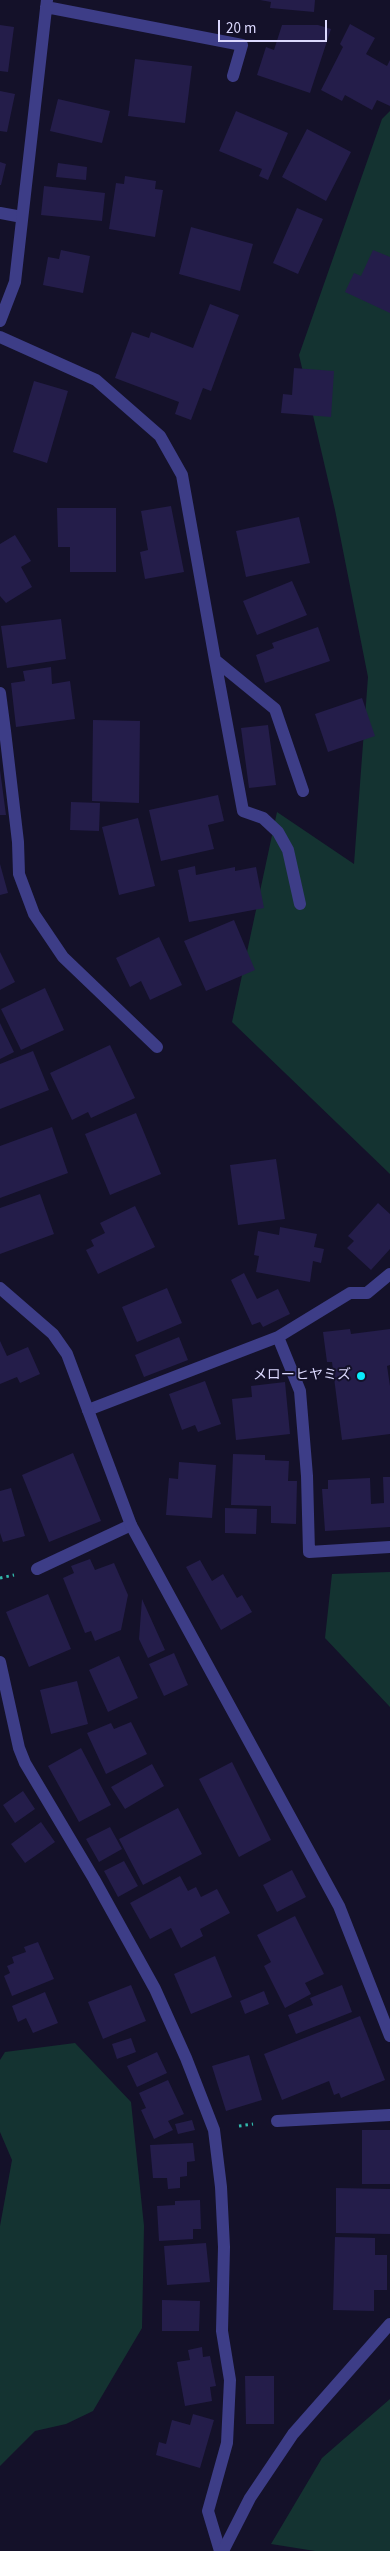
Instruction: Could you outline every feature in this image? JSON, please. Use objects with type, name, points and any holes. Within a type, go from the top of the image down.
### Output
[{"type":"street","points":[[0,321],[15,282],[46,3],[242,45],[233,76]]},
{"type":"street","points":[[0,213],[22,217]]},
{"type":"street","points":[[0,337],[96,380],[160,436],[182,476],[243,811],[263,818],[278,832],[288,850],[300,904]]},
{"type":"street","points":[[216,660],[275,709],[303,791]]},
{"type":"street","points":[[0,693],[2,731],[18,842],[19,874],[34,914],[63,957],[158,1047]]},
{"type":"street","points":[[88,1410],[278,1337],[350,1293],[367,1293],[390,1274]]},
{"type":"street","points":[[0,1288],[53,1334],[67,1354],[131,1525],[339,1906],[390,2036]]},
{"type":"street","points":[[278,1337],[300,1391],[307,1476],[309,1552],[390,1547]]},
{"type":"street","points":[[37,1569],[131,1525]]},
{"type":"street","points":[[0,1662],[25,1764],[94,1879],[154,1989],[186,2058],[214,2130],[221,2187],[224,2247],[222,2330],[230,2380],[228,2443],[208,2511],[222,2551]]},
{"type":"street","points":[[277,2121],[390,2115]]},
{"type":"street","points":[[222,2551],[250,2498],[293,2434],[390,2324]]},
{"type":"path","points":[[214,2130],[277,2121]]},
{"type":"green space","points":[[390,111],[390,1174],[232,1022],[277,812],[354,864],[368,677],[335,510],[299,355],[382,119]]},
{"type":"green space","points":[[390,1572],[390,1707],[325,1638],[332,1574]]},
{"type":"green space","points":[[75,2043],[131,2102],[144,2226],[142,2328],[93,2411],[66,2424],[35,2431],[0,2466],[0,2226],[12,2160],[0,2132],[0,2060],[5,2052]]},
{"type":"green space","points":[[390,2399],[390,2551],[315,2551],[271,2544],[322,2458]]},
{"type":"building","points":[[260,0],[315,0],[314,12],[270,8],[271,2]]},
{"type":"building","points":[[350,24],[375,38],[366,54],[387,66],[390,60],[390,106],[377,100],[372,110],[345,95],[342,101],[321,90],[343,47],[340,44]]},
{"type":"building","points":[[0,25],[14,27],[8,72],[0,71]]},
{"type":"building","points":[[282,25],[318,25],[331,29],[310,93],[257,75],[266,47],[274,50]]},
{"type":"building","points":[[135,59],[192,66],[185,123],[128,116]]},
{"type":"building","points":[[0,91],[15,94],[7,132],[0,131]]},
{"type":"building","points":[[58,99],[110,111],[102,143],[50,131]]},
{"type":"building","points":[[236,111],[288,133],[268,180],[259,176],[262,169],[219,151]]},
{"type":"building","points":[[307,129],[351,152],[326,201],[282,177]]},
{"type":"building","points":[[0,162],[6,164],[1,185],[0,185]]},
{"type":"building","points":[[58,163],[87,167],[86,180],[56,177]]},
{"type":"building","points":[[125,176],[156,181],[155,189],[163,190],[155,237],[109,229],[116,183],[124,184]]},
{"type":"building","points":[[44,186],[105,193],[102,221],[41,215]]},
{"type":"building","points":[[297,208],[323,219],[298,274],[273,263]]},
{"type":"building","points":[[191,227],[253,244],[240,291],[179,274]]},
{"type":"building","points":[[61,250],[90,256],[83,293],[43,285],[48,257],[59,259]]},
{"type":"building","points":[[373,250],[390,257],[390,313],[345,292],[354,273],[361,276]]},
{"type":"building","points":[[210,304],[239,315],[211,391],[203,388],[191,420],[175,414],[179,402],[115,378],[132,332],[149,338],[151,332],[193,348]]},
{"type":"building","points":[[294,368],[334,371],[331,417],[281,413],[283,394],[292,395]]},
{"type":"building","points":[[34,381],[68,391],[47,463],[13,452]]},
{"type":"building","points":[[171,506],[184,572],[145,579],[140,552],[148,550],[141,511]]},
{"type":"building","points":[[57,508],[116,508],[116,572],[70,572],[70,547],[58,547]]},
{"type":"building","points":[[299,517],[310,563],[246,577],[236,531]]},
{"type":"building","points":[[15,535],[31,561],[21,567],[32,587],[6,603],[0,596],[0,544]]},
{"type":"building","points":[[292,581],[307,615],[257,635],[243,601]]},
{"type":"building","points":[[61,619],[66,659],[7,668],[1,626]]},
{"type":"building","points":[[318,627],[330,661],[265,683],[256,655],[274,648],[272,643]]},
{"type":"building","points":[[51,667],[52,684],[70,681],[75,719],[16,727],[11,683],[25,681],[23,671]]},
{"type":"building","points":[[362,698],[375,736],[328,752],[315,714]]},
{"type":"building","points":[[93,720],[140,721],[139,803],[92,801]]},
{"type":"building","points":[[268,725],[276,785],[249,788],[241,728]]},
{"type":"building","points":[[0,770],[6,815],[0,815]]},
{"type":"building","points":[[218,795],[224,821],[208,825],[214,849],[161,861],[149,810]]},
{"type":"building","points":[[71,802],[100,803],[99,831],[70,830]]},
{"type":"building","points":[[138,818],[155,886],[119,895],[102,827]]},
{"type":"building","points":[[0,864],[8,893],[0,895]]},
{"type":"building","points":[[195,866],[196,875],[235,867],[235,871],[256,867],[264,908],[189,922],[178,870]]},
{"type":"building","points":[[234,920],[255,970],[206,991],[184,941]]},
{"type":"building","points":[[159,937],[182,985],[150,1000],[141,981],[130,987],[116,958]]},
{"type":"building","points":[[0,952],[15,982],[0,990]]},
{"type":"building","points":[[45,988],[64,1030],[21,1050],[1,1009]]},
{"type":"building","points":[[0,1023],[14,1052],[0,1059]]},
{"type":"building","points":[[110,1045],[135,1098],[91,1118],[88,1112],[72,1120],[50,1073]]},
{"type":"building","points":[[33,1051],[49,1090],[0,1109],[0,1064]]},
{"type":"building","points":[[136,1113],[161,1174],[110,1195],[85,1134]]},
{"type":"building","points":[[52,1127],[68,1173],[0,1198],[0,1146]]},
{"type":"building","points":[[276,1159],[285,1219],[238,1225],[230,1165]]},
{"type":"building","points":[[40,1194],[54,1234],[0,1254],[0,1208]]},
{"type":"building","points":[[378,1203],[390,1214],[390,1249],[371,1270],[347,1248],[354,1241],[348,1236]]},
{"type":"building","points":[[135,1206],[155,1247],[98,1274],[86,1250],[94,1246],[91,1240],[105,1233],[100,1223]]},
{"type":"building","points":[[280,1227],[317,1234],[314,1247],[324,1249],[321,1263],[313,1261],[310,1282],[256,1272],[259,1256],[254,1255],[258,1231],[279,1235]]},
{"type":"building","points":[[244,1273],[257,1299],[278,1289],[290,1314],[263,1327],[260,1322],[252,1325],[231,1280]]},
{"type":"building","points":[[167,1288],[182,1323],[137,1342],[122,1307]]},
{"type":"building","name":"メローヒヤミズ","points":[[350,1329],[351,1334],[390,1329],[390,1365],[387,1366],[390,1386],[390,1434],[342,1440],[332,1362],[327,1362],[323,1332]]},
{"type":"building","points":[[179,1337],[188,1360],[144,1377],[135,1355]]},
{"type":"building","points":[[0,1341],[7,1356],[28,1347],[40,1374],[20,1383],[17,1377],[0,1384]]},
{"type":"building","points":[[205,1381],[221,1424],[198,1432],[195,1425],[182,1430],[169,1394]]},
{"type":"building","points":[[285,1382],[290,1434],[236,1440],[232,1399],[252,1397],[251,1386]]},
{"type":"building","points":[[73,1453],[101,1521],[49,1542],[22,1475]]},
{"type":"building","points":[[233,1454],[265,1455],[265,1460],[289,1461],[288,1481],[297,1481],[296,1524],[271,1523],[271,1506],[231,1505]]},
{"type":"building","points":[[179,1462],[216,1465],[212,1518],[166,1515],[169,1478],[178,1479]]},
{"type":"building","points":[[383,1477],[390,1477],[390,1527],[325,1531],[322,1489],[328,1489],[328,1480],[370,1478],[371,1504],[384,1503]]},
{"type":"building","points":[[11,1488],[25,1536],[3,1542],[0,1533],[0,1491]]},
{"type":"building","points":[[225,1508],[257,1509],[256,1534],[225,1533]]},
{"type":"building","points":[[90,1559],[95,1570],[114,1563],[128,1595],[121,1630],[95,1641],[91,1631],[85,1633],[63,1578],[74,1573],[71,1566]]},
{"type":"building","points":[[200,1560],[212,1581],[223,1574],[237,1598],[242,1595],[252,1612],[221,1630],[186,1567]]},
{"type":"building","points":[[48,1594],[71,1649],[29,1667],[6,1612]]},
{"type":"building","points":[[142,1599],[165,1650],[148,1658],[139,1639]]},
{"type":"building","points":[[174,1653],[188,1685],[164,1696],[149,1664]]},
{"type":"building","points":[[119,1656],[138,1698],[108,1712],[89,1670]]},
{"type":"building","points":[[77,1681],[88,1724],[51,1734],[40,1690]]},
{"type":"building","points":[[131,1722],[147,1754],[106,1774],[87,1733],[111,1723],[114,1729]]},
{"type":"building","points":[[81,1748],[111,1805],[79,1822],[48,1766]]},
{"type":"building","points":[[232,1762],[271,1840],[239,1857],[199,1779]]},
{"type":"building","points":[[152,1764],[164,1786],[125,1809],[111,1787]]},
{"type":"building","points":[[23,1791],[35,1809],[15,1823],[3,1805]]},
{"type":"building","points":[[178,1808],[202,1854],[143,1885],[119,1839]]},
{"type":"building","points":[[41,1822],[55,1842],[25,1863],[11,1844]]},
{"type":"building","points":[[110,1827],[122,1849],[99,1862],[86,1839]]},
{"type":"building","points":[[124,1861],[138,1886],[118,1897],[104,1871]]},
{"type":"building","points":[[292,1870],[306,1897],[277,1912],[263,1885]]},
{"type":"building","points":[[180,1876],[188,1891],[196,1887],[201,1897],[217,1889],[230,1913],[200,1929],[203,1936],[181,1948],[171,1928],[150,1939],[130,1903]]},
{"type":"building","points":[[295,1916],[324,1974],[305,1983],[311,1994],[285,2008],[264,1966],[271,1962],[257,1935]]},
{"type":"building","points":[[38,1942],[54,1979],[12,1996],[4,1976],[10,1973],[7,1966],[14,1963],[12,1957],[26,1952],[24,1947]]},
{"type":"building","points":[[215,1956],[232,1997],[191,2014],[174,1974]]},
{"type":"building","points":[[131,1985],[146,2021],[103,2039],[88,2002]]},
{"type":"building","points":[[342,1985],[352,2012],[296,2034],[288,2015],[313,2005],[310,1998]]},
{"type":"building","points":[[264,1991],[269,2004],[245,2014],[240,2001]]},
{"type":"building","points":[[45,1992],[58,2023],[33,2033],[26,2018],[18,2022],[12,2006]]},
{"type":"building","points":[[360,2016],[385,2080],[341,2098],[339,2093],[334,2095],[329,2081],[282,2100],[264,2054]]},
{"type":"building","points":[[131,2038],[136,2052],[117,2059],[112,2044]]},
{"type":"building","points":[[157,2052],[167,2073],[137,2087],[127,2066]]},
{"type":"building","points":[[249,2055],[262,2100],[226,2111],[212,2066]]},
{"type":"building","points":[[168,2080],[184,2114],[168,2121],[173,2130],[154,2139],[141,2110],[146,2108],[139,2093]]},
{"type":"building","points":[[192,2120],[195,2130],[178,2134],[175,2124]]},
{"type":"building","points":[[362,2130],[390,2130],[390,2184],[362,2184]]},
{"type":"building","points":[[193,2143],[195,2161],[187,2162],[187,2176],[180,2177],[180,2188],[168,2189],[167,2178],[153,2178],[150,2145]]},
{"type":"building","points":[[336,2188],[390,2189],[390,2234],[336,2233]]},
{"type":"building","points":[[200,2200],[201,2229],[193,2229],[193,2239],[159,2241],[157,2206],[175,2205],[175,2201]]},
{"type":"building","points":[[335,2237],[375,2238],[375,2255],[387,2255],[387,2290],[374,2290],[374,2311],[333,2310]]},
{"type":"building","points":[[206,2243],[210,2282],[167,2285],[164,2246]]},
{"type":"building","points":[[162,2300],[200,2301],[199,2331],[162,2331]]},
{"type":"building","points":[[202,2347],[203,2357],[210,2356],[216,2386],[210,2387],[212,2401],[185,2406],[177,2362],[190,2360],[188,2350]]},
{"type":"building","points":[[245,2376],[274,2376],[274,2424],[246,2424]]},
{"type":"building","points":[[193,2414],[214,2420],[200,2468],[156,2455],[159,2442],[166,2444],[172,2420],[190,2425]]},
{"type":"place","name":"メローヒヤミズ","points":[[361,1376]]}]
